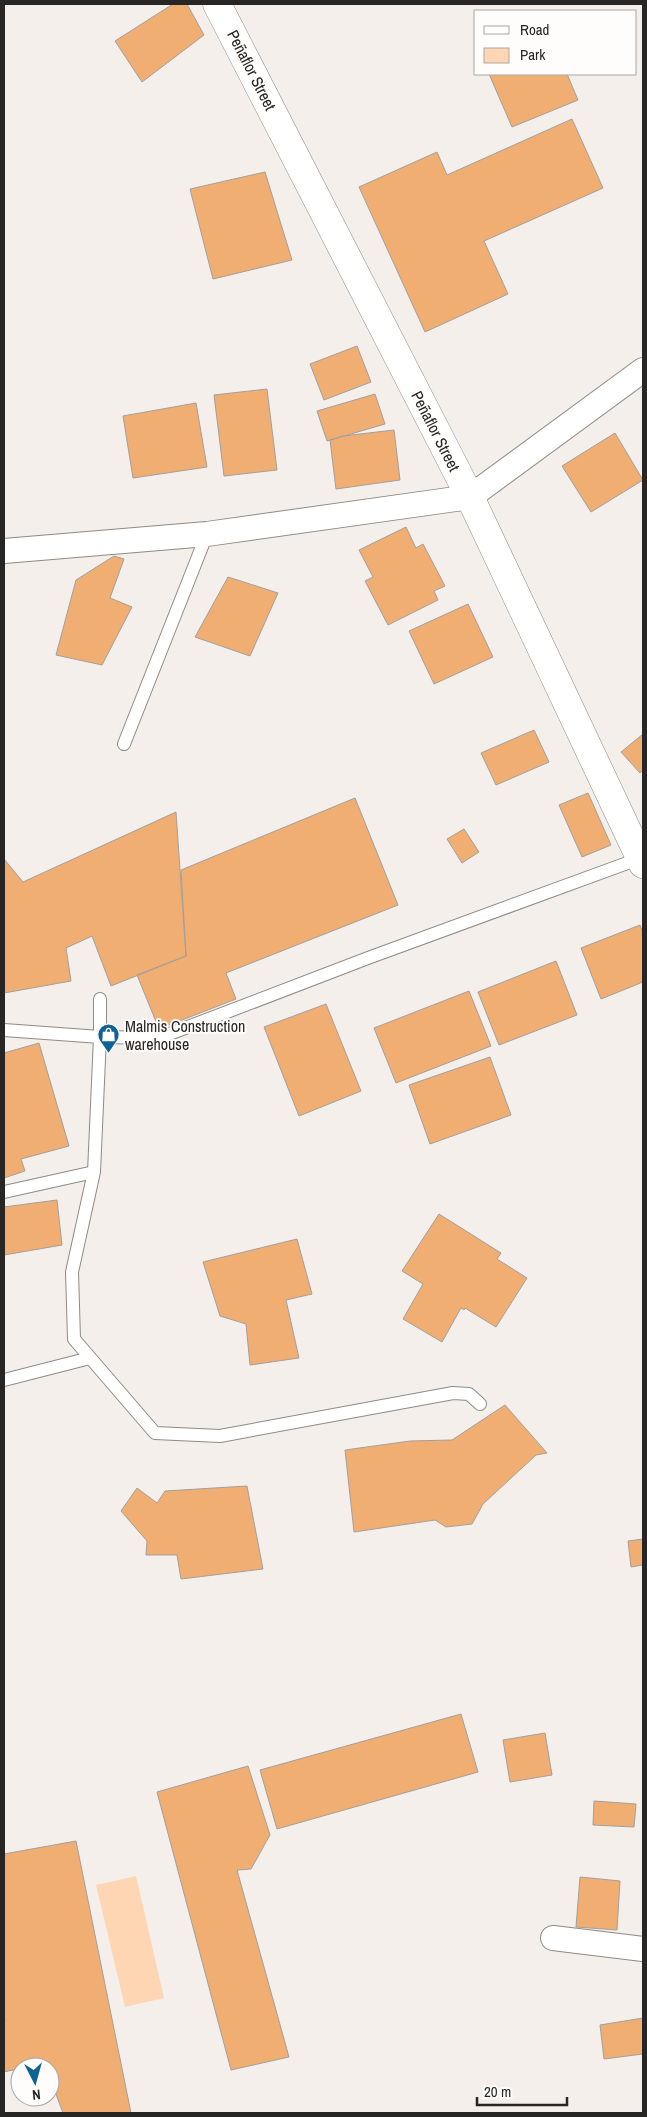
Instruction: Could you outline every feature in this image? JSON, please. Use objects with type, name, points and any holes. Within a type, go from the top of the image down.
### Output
[{"type":"main road","name":"Peñaflor Street","points":[[217,4],[470,497],[642,861]]},
{"type":"street","points":[[4,551],[207,534],[470,497],[643,370]]},
{"type":"street","points":[[553,1938],[643,1949]]},
{"type":"lane","points":[[124,744],[207,534]]},
{"type":"lane","points":[[4,1030],[100,1037],[159,1038],[368,958],[642,861]]},
{"type":"lane","points":[[100,999],[94,1172],[72,1272],[74,1339],[155,1433],[220,1436],[453,1393],[470,1394],[480,1404]]},
{"type":"lane","points":[[4,1192],[94,1172]]},
{"type":"lane","points":[[4,1380],[90,1358]]},
{"type":"green space","points":[[136,1876],[164,1998],[125,2007],[96,1885]]},
{"type":"building","points":[[173,4],[187,4],[204,35],[142,82],[115,41]]},
{"type":"building","points":[[489,75],[567,75],[578,100],[512,127]]},
{"type":"building","points":[[572,119],[603,188],[484,241],[508,294],[425,332],[359,187],[437,152],[447,175]]},
{"type":"building","points":[[265,172],[292,260],[213,279],[190,189]]},
{"type":"building","points":[[357,346],[371,382],[324,400],[310,364]]},
{"type":"building","points":[[267,389],[277,470],[224,476],[214,395]]},
{"type":"building","points":[[375,394],[385,424],[327,441],[317,411]]},
{"type":"building","points":[[196,403],[207,467],[133,478],[123,416]]},
{"type":"building","points":[[394,430],[400,480],[336,489],[330,440],[343,436]]},
{"type":"building","points":[[615,433],[643,480],[591,512],[562,466]]},
{"type":"building","points":[[406,527],[416,548],[423,544],[445,586],[434,591],[438,600],[388,625],[365,581],[373,577],[359,550]]},
{"type":"building","points":[[114,556],[124,559],[110,598],[132,607],[102,665],[56,655],[76,580]]},
{"type":"building","points":[[228,577],[278,593],[250,656],[195,637]]},
{"type":"building","points":[[468,604],[493,657],[434,684],[409,631]]},
{"type":"building","points":[[534,730],[549,762],[496,785],[481,753]]},
{"type":"building","points":[[643,734],[643,770],[640,773],[621,752]]},
{"type":"building","points":[[588,793],[611,845],[582,857],[559,805]]},
{"type":"building","points":[[355,798],[398,905],[226,973],[236,999],[159,1029],[137,975],[186,956],[181,870]]},
{"type":"building","points":[[176,812],[186,956],[111,986],[92,936],[66,948],[71,981],[4,993],[4,859],[23,882]]},
{"type":"building","points":[[464,829],[479,852],[462,863],[447,839]]},
{"type":"building","points":[[640,925],[643,933],[643,982],[601,999],[581,948]]},
{"type":"building","points":[[556,961],[577,1015],[499,1045],[478,992]]},
{"type":"building","points":[[469,991],[491,1046],[396,1083],[374,1028]]},
{"type":"building","points":[[326,1004],[361,1091],[299,1116],[264,1027]]},
{"type":"building","points":[[39,1043],[69,1146],[21,1159],[25,1171],[4,1178],[4,1053]]},
{"type":"building","points":[[490,1057],[511,1115],[430,1144],[409,1085]]},
{"type":"building","points":[[57,1200],[62,1245],[4,1255],[4,1207]]},
{"type":"building","points":[[439,1214],[501,1253],[497,1259],[527,1278],[496,1327],[465,1308],[464,1310],[461,1308],[442,1342],[403,1319],[423,1284],[402,1271]]},
{"type":"building","points":[[297,1239],[312,1294],[286,1300],[299,1358],[250,1365],[246,1324],[220,1316],[203,1262]]},
{"type":"building","points":[[505,1405],[547,1453],[536,1455],[483,1504],[472,1524],[446,1527],[435,1520],[354,1532],[345,1450],[410,1441],[452,1440]]},
{"type":"building","points":[[247,1486],[263,1569],[181,1579],[177,1555],[146,1555],[147,1541],[121,1511],[137,1488],[157,1503],[165,1491]]},
{"type":"building","points":[[643,1539],[643,1565],[631,1567],[628,1541]]},
{"type":"building","points":[[461,1714],[478,1772],[277,1829],[260,1770]]},
{"type":"building","points":[[545,1733],[552,1775],[510,1782],[503,1740]]},
{"type":"building","points":[[248,1766],[270,1835],[251,1869],[237,1870],[289,2057],[231,2070],[157,1792]]},
{"type":"building","points":[[594,1801],[636,1804],[634,1827],[593,1825]]},
{"type":"building","points":[[76,1841],[131,2113],[63,2113],[60,2105],[60,2057],[10,2057],[10,2071],[4,2072],[4,1854]]},
{"type":"building","points":[[580,1877],[620,1881],[617,1930],[576,1927]]},
{"type":"building","points":[[643,2018],[643,2054],[604,2059],[600,2025]]},
{"type":"place","name":"Malmis Construction warehouse","points":[[109,1054]]}]
